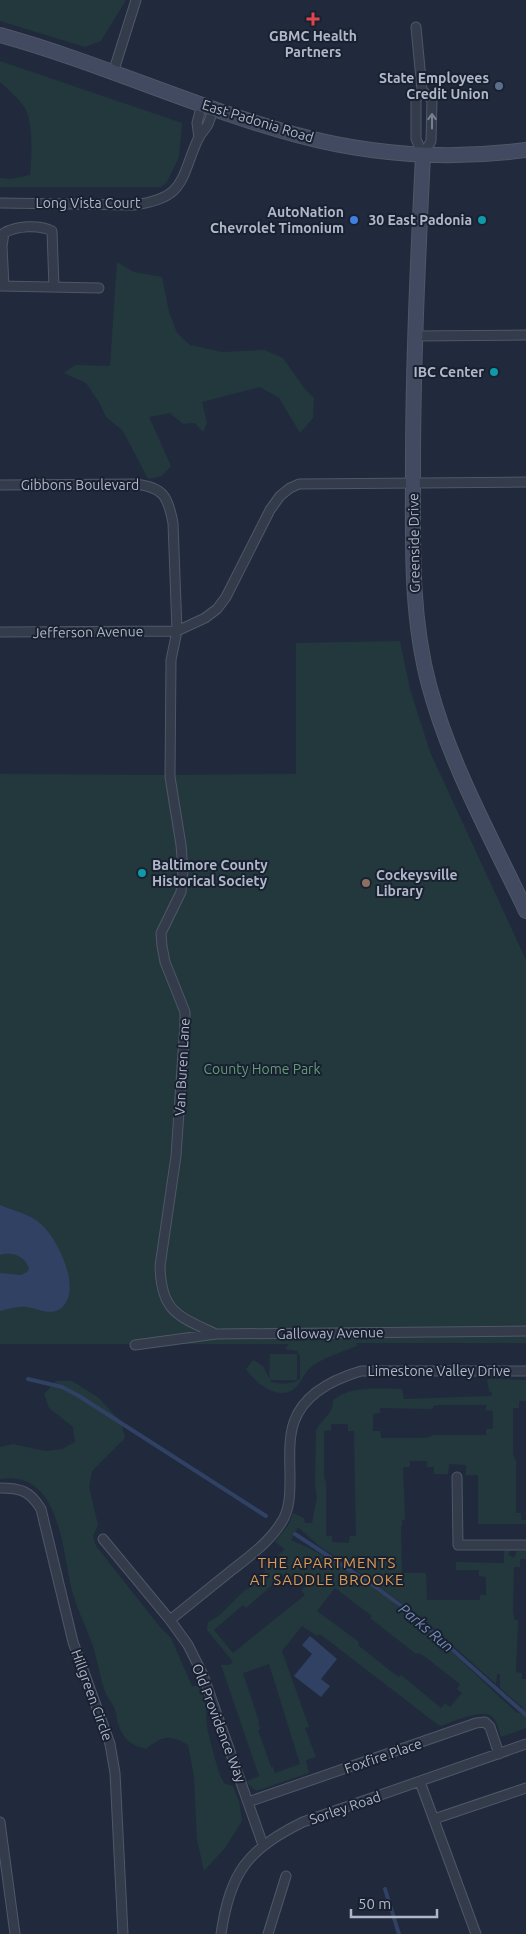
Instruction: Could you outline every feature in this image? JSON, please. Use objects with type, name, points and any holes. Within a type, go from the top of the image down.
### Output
[{"type":"street","points":[[113,72],[136,0]]},
{"type":"street","points":[[416,27],[422,90],[416,100],[416,139],[423,155]]},
{"type":"street","name":"East Padonia Road","points":[[0,35],[113,72],[275,129],[320,141],[374,150],[423,155],[477,154],[526,150]]},
{"type":"street","points":[[422,90],[432,100],[431,141],[423,155]]},
{"type":"street","name":"Long Vista Court","points":[[0,203],[134,205],[154,202],[165,197],[180,184],[186,174],[199,138],[207,126],[208,106]]},
{"type":"street","name":"Greenside Drive","points":[[423,155],[414,336],[413,482],[413,560],[415,606],[420,648],[428,683],[447,743],[526,911]]},
{"type":"street","name":"Long Vista Court","points":[[54,287],[52,231],[47,228],[13,227],[4,233],[2,246],[2,286],[99,288]]},
{"type":"street","points":[[414,336],[526,335]]},
{"type":"street","points":[[176,631],[205,618],[217,609],[237,578],[270,510],[280,496],[299,484],[526,482]]},
{"type":"street","name":"Gibbons Boulevard","points":[[0,485],[135,484],[158,489],[170,508],[173,523],[176,631]]},
{"type":"street","name":"Jefferson Avenue","points":[[0,632],[176,631]]},
{"type":"street","name":"Van Buren Lane","points":[[176,631],[171,660],[170,777],[182,845],[183,870],[181,892],[161,933],[165,962],[185,1012],[185,1024],[176,1156],[160,1266],[160,1280],[165,1300],[178,1315],[216,1334]]},
{"type":"street","name":"Galloway Avenue","points":[[135,1345],[216,1334],[526,1331]]},
{"type":"street","name":"Limestone Valley Drive","points":[[170,1620],[261,1546],[282,1522],[290,1494],[291,1438],[294,1422],[301,1408],[325,1385],[341,1377],[361,1371],[526,1371]]},
{"type":"street","points":[[457,1477],[458,1545],[526,1545]]},
{"type":"street","name":"Hillgreen Circle","points":[[0,1488],[24,1491],[34,1498],[41,1509],[73,1642],[110,1744],[115,1773],[123,1934]]},
{"type":"street","name":"Old Providence Way","points":[[103,1539],[170,1620],[188,1645],[203,1674],[263,1844]]},
{"type":"street","name":"Foxfire Place","points":[[248,1802],[476,1723],[485,1722],[490,1727],[499,1754]]},
{"type":"street","name":"Sorley Road","points":[[222,1934],[225,1907],[234,1881],[263,1844],[303,1822],[526,1744]]},
{"type":"street","points":[[420,1782],[476,1934]]},
{"type":"street","points":[[434,1819],[526,1788]]},
{"type":"street","points":[[0,1822],[15,1934]]},
{"type":"street","points":[[268,1934],[286,1876]]},
{"type":"green space","points":[[0,0],[126,0],[101,41],[85,47],[0,21]]},
{"type":"green space","points":[[0,61],[182,123],[179,157],[167,182],[161,187],[0,187],[0,178],[11,179],[30,175],[31,131],[25,108],[0,82]]},
{"type":"green space","points":[[117,262],[134,272],[162,277],[169,312],[177,333],[190,345],[222,352],[264,350],[283,358],[304,388],[314,398],[313,418],[300,433],[279,398],[260,387],[202,402],[207,423],[203,432],[195,423],[183,424],[170,413],[149,417],[171,466],[162,476],[148,479],[123,431],[106,417],[99,402],[86,383],[64,373],[75,365],[110,366]]},
{"type":"green space","name":"County Home Park","points":[[400,641],[410,689],[430,752],[526,960],[526,1343],[356,1343],[357,1346],[316,1363],[306,1372],[294,1389],[281,1393],[274,1392],[261,1385],[246,1369],[253,1360],[263,1366],[269,1378],[270,1354],[297,1354],[297,1380],[270,1380],[271,1382],[286,1384],[300,1379],[300,1356],[297,1351],[285,1349],[289,1344],[0,1344],[0,774],[296,774],[296,643]]},
{"type":"green space","points":[[487,1379],[526,1380],[526,1401],[519,1401],[519,1408],[513,1408],[513,1454],[516,1461],[516,1513],[521,1513],[521,1520],[526,1520],[526,1524],[478,1524],[478,1475],[466,1475],[466,1465],[449,1464],[448,1474],[434,1474],[434,1467],[427,1467],[427,1461],[410,1461],[410,1467],[403,1467],[405,1520],[402,1520],[401,1526],[402,1573],[426,1573],[427,1600],[480,1600],[480,1595],[486,1595],[486,1577],[479,1576],[479,1570],[456,1570],[456,1562],[504,1563],[504,1551],[511,1550],[508,1554],[514,1558],[517,1551],[526,1551],[526,1559],[520,1559],[520,1567],[514,1567],[513,1613],[515,1620],[518,1620],[516,1672],[522,1673],[522,1679],[526,1679],[526,1728],[501,1737],[495,1720],[486,1714],[466,1717],[441,1726],[320,1634],[317,1636],[302,1626],[282,1651],[309,1727],[305,1728],[316,1757],[306,1760],[309,1773],[255,1790],[247,1781],[259,1776],[221,1665],[229,1665],[233,1662],[207,1630],[208,1622],[220,1615],[245,1590],[256,1585],[264,1576],[266,1566],[285,1549],[275,1542],[289,1524],[293,1513],[304,1518],[305,1523],[312,1523],[317,1497],[315,1485],[316,1431],[329,1413],[333,1400],[349,1392],[366,1389],[402,1389],[404,1399],[490,1396],[492,1393],[489,1391]],"holes":[[[486,1405],[486,1410],[493,1411],[493,1429],[486,1429],[486,1435],[434,1435],[427,1438],[381,1438],[380,1431],[373,1431],[373,1414],[380,1413],[380,1408],[433,1409],[433,1406]],[[331,1424],[348,1424],[348,1431],[354,1431],[356,1536],[350,1536],[349,1543],[332,1542],[332,1536],[326,1536],[324,1431],[331,1430]],[[298,1527],[319,1546],[422,1618],[496,1684],[497,1674],[500,1674],[500,1688],[523,1708],[524,1714],[516,1712],[438,1640],[382,1593],[353,1573],[291,1540]],[[286,1573],[290,1577],[296,1573],[306,1586],[301,1590],[305,1595],[233,1653],[214,1630],[243,1605],[246,1608]],[[335,1588],[372,1616],[370,1618],[416,1654],[424,1656],[460,1684],[457,1689],[462,1693],[450,1707],[445,1703],[441,1708],[401,1675],[399,1677],[393,1673],[358,1645],[359,1642],[317,1611]],[[269,1664],[300,1764],[275,1773],[273,1767],[271,1767],[258,1730],[260,1729],[243,1673]]]},
{"type":"green space","points":[[56,1381],[72,1381],[99,1398],[121,1422],[125,1438],[92,1471],[89,1487],[98,1525],[93,1536],[96,1546],[160,1627],[171,1638],[192,1686],[198,1686],[204,1698],[208,1732],[220,1775],[225,1784],[233,1786],[239,1801],[242,1821],[225,1848],[204,1871],[197,1840],[194,1776],[188,1745],[176,1739],[166,1738],[157,1741],[146,1749],[132,1744],[124,1736],[119,1727],[114,1707],[104,1688],[93,1646],[75,1601],[54,1514],[46,1499],[35,1486],[20,1479],[0,1479],[0,1447],[13,1444],[46,1451],[62,1449],[75,1442],[73,1427],[49,1408],[44,1394]]},
{"type":"water","points":[[0,1205],[27,1215],[37,1221],[55,1241],[66,1266],[70,1291],[67,1301],[60,1309],[47,1312],[23,1307],[0,1311],[0,1273],[21,1275],[29,1269],[22,1258],[14,1254],[0,1255]]},
{"type":"water","points":[[310,1636],[337,1659],[321,1679],[330,1686],[321,1697],[294,1676],[312,1654],[302,1645]]},
{"type":"waterway","name":"Parks Run","points":[[28,1379],[62,1387],[79,1396],[266,1516]]},
{"type":"waterway","name":"Parks Run","points":[[295,1534],[377,1588],[411,1613],[526,1715]]},
{"type":"waterway","points":[[385,1889],[399,1934]]},
{"type":"place","name":"GBMC Health Partners","points":[[313,19]]},
{"type":"place","name":"State Employees Credit Union","points":[[499,86]]},
{"type":"place","name":"AutoNation Chevrolet Timonium","points":[[354,220]]},
{"type":"place","name":"30 East Padonia","points":[[482,220]]},
{"type":"place","name":"IBC Center","points":[[494,372]]},
{"type":"place","name":"Baltimore County Historical Society","points":[[142,873]]},
{"type":"place","name":"Cockeysville Library","points":[[366,883]]},
{"type":"district","name":"THE APARTMENTS AT SADDLE BROOKE","points":[[327,1572]]}]
